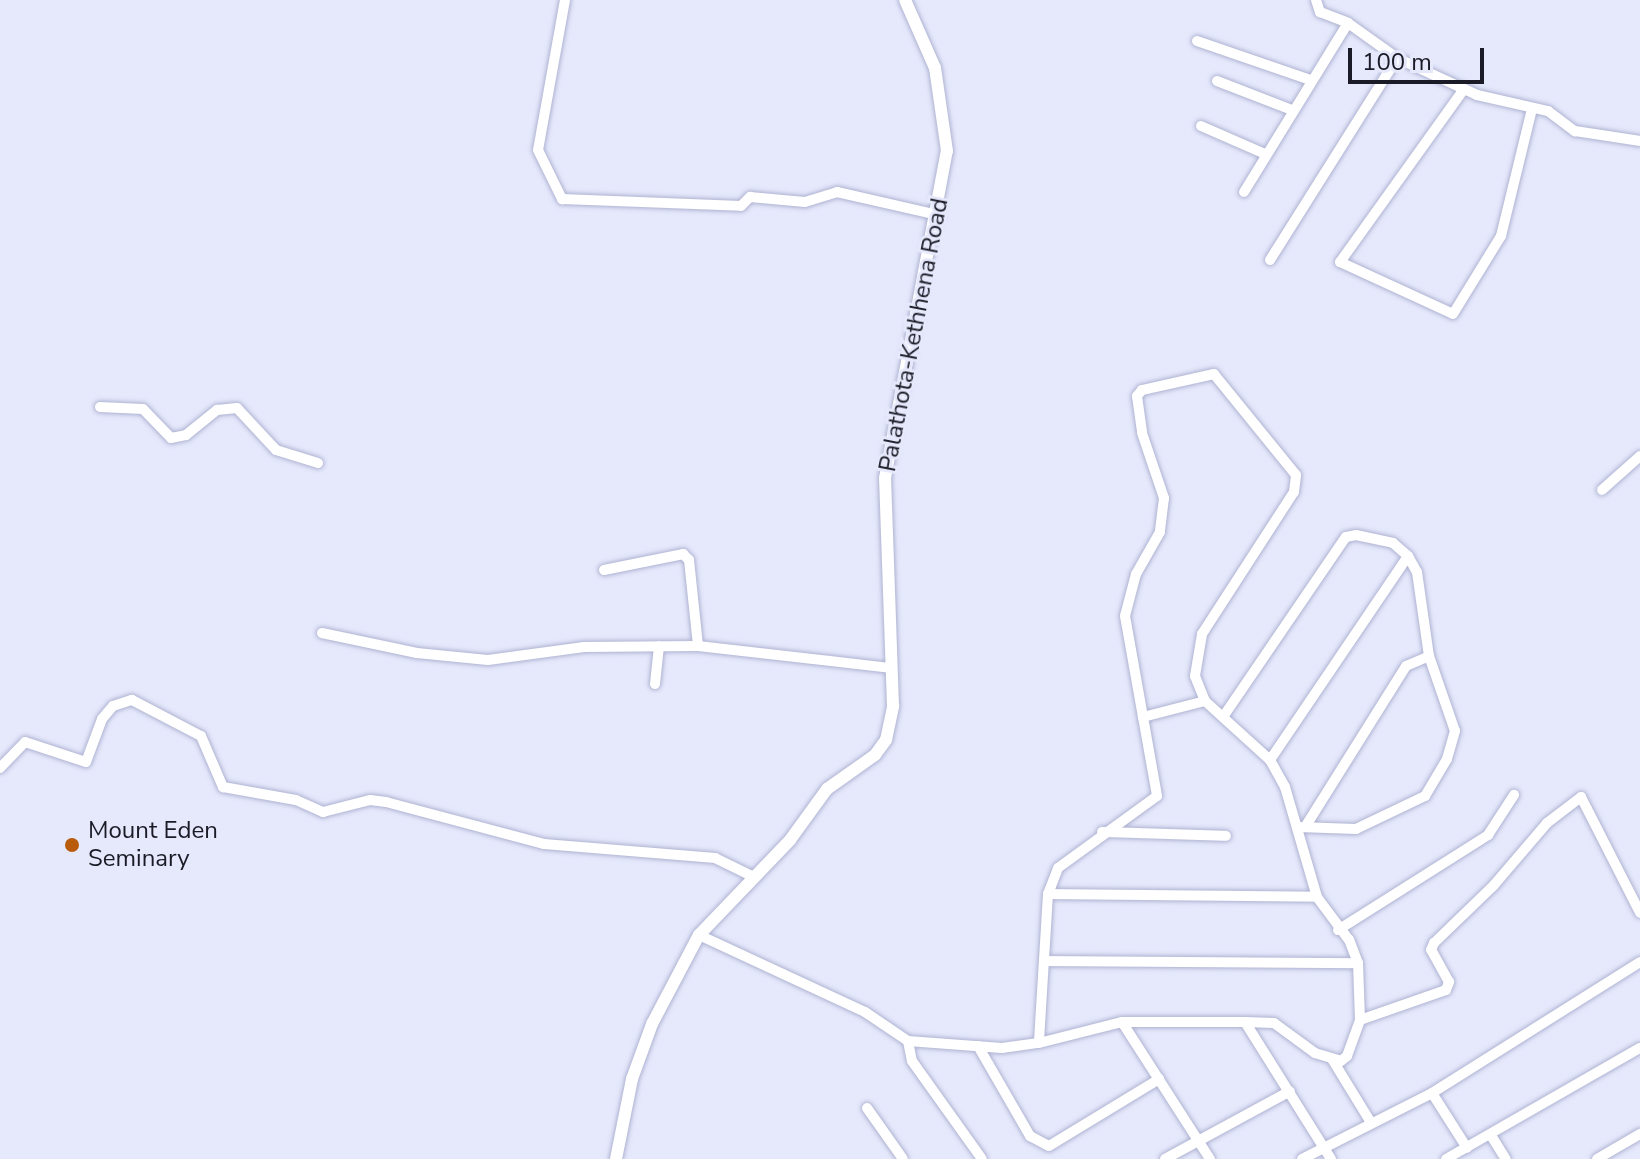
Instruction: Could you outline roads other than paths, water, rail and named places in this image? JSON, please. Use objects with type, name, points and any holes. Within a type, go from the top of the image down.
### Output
[{"type":"street","points":[[565,0],[538,150],[562,199],[741,206],[750,197],[805,202],[837,192],[938,215]]},
{"type":"street","name":"Palathota-Kethhena Road","points":[[616,1159],[632,1079],[652,1024],[699,935],[752,876],[790,840],[827,789],[875,755],[886,740],[893,706],[885,478],[938,215],[947,151],[942,91],[905,0]]},
{"type":"street","points":[[1316,0],[1320,12],[1348,23],[1397,58],[1464,89],[1548,111],[1575,131],[1640,141]]},
{"type":"street","points":[[1244,192],[1310,80],[1348,23]]},
{"type":"street","points":[[1197,41],[1310,80]]},
{"type":"street","points":[[1270,260],[1397,58]]},
{"type":"street","points":[[1217,81],[1292,110]]},
{"type":"street","points":[[1464,89],[1340,262],[1453,314],[1501,236],[1532,109]]},
{"type":"street","points":[[1201,126],[1265,154]]},
{"type":"street","points":[[1039,1043],[1048,894],[1058,868],[1102,832],[1157,796],[1125,616],[1136,574],[1160,532],[1164,498],[1142,433],[1137,396],[1142,390],[1214,374],[1296,475],[1294,492],[1202,634],[1195,676],[1205,701],[1270,760],[1302,826],[1317,897],[1358,963],[1360,1020],[1347,1056],[1332,1059]]},
{"type":"street","points":[[100,407],[143,409],[171,438],[186,435],[217,410],[237,408],[276,450],[318,463]]},
{"type":"street","points":[[1602,490],[1640,456]]},
{"type":"street","points":[[1223,717],[1346,537],[1356,535],[1393,543],[1408,556],[1417,572],[1429,656],[1455,731],[1447,759],[1425,796],[1356,829],[1302,826]]},
{"type":"street","points":[[604,570],[683,554],[689,560],[698,646]]},
{"type":"street","points":[[1270,760],[1408,556]]},
{"type":"street","points":[[322,633],[417,653],[488,660],[584,647],[698,646],[890,668]]},
{"type":"street","points":[[655,684],[659,646]]},
{"type":"street","points":[[1302,826],[1406,666],[1429,656]]},
{"type":"street","points":[[0,768],[25,742],[86,762],[102,719],[113,706],[132,700],[201,736],[223,787],[296,800],[323,812],[370,800],[386,802],[544,844],[715,858],[752,876]]},
{"type":"street","points":[[1143,717],[1205,701]]},
{"type":"street","points":[[1338,930],[1488,835],[1514,795]]},
{"type":"street","points":[[1360,1020],[1446,990],[1449,982],[1431,950],[1434,943],[1504,875],[1547,823],[1581,797],[1640,913]]},
{"type":"street","points":[[1102,832],[1226,836]]},
{"type":"street","points":[[1048,894],[1317,897]]},
{"type":"street","points":[[699,935],[865,1012],[908,1041],[978,1046],[1039,1043],[1122,1022],[1274,1023],[1332,1059],[1370,1121]]},
{"type":"street","points":[[1044,961],[1358,963]]},
{"type":"street","points":[[1302,1159],[1370,1121],[1432,1093],[1640,962]]},
{"type":"street","points":[[1122,1022],[1210,1159]]},
{"type":"street","points":[[1245,1022],[1331,1159]]},
{"type":"street","points":[[908,1041],[912,1061],[982,1159]]},
{"type":"street","points":[[978,1046],[1030,1136],[1049,1146],[1159,1079]]},
{"type":"street","points":[[1446,1159],[1492,1137],[1640,1048]]},
{"type":"street","points":[[1165,1159],[1197,1138],[1290,1091]]},
{"type":"street","points":[[1432,1093],[1467,1148]]},
{"type":"street","points":[[867,1108],[903,1159]]},
{"type":"street","points":[[1597,1159],[1640,1134]]},
{"type":"street","points":[[1492,1137],[1506,1159]]},
{"type":"place","name":"Mount Eden Seminary","points":[[72,845]]}]
